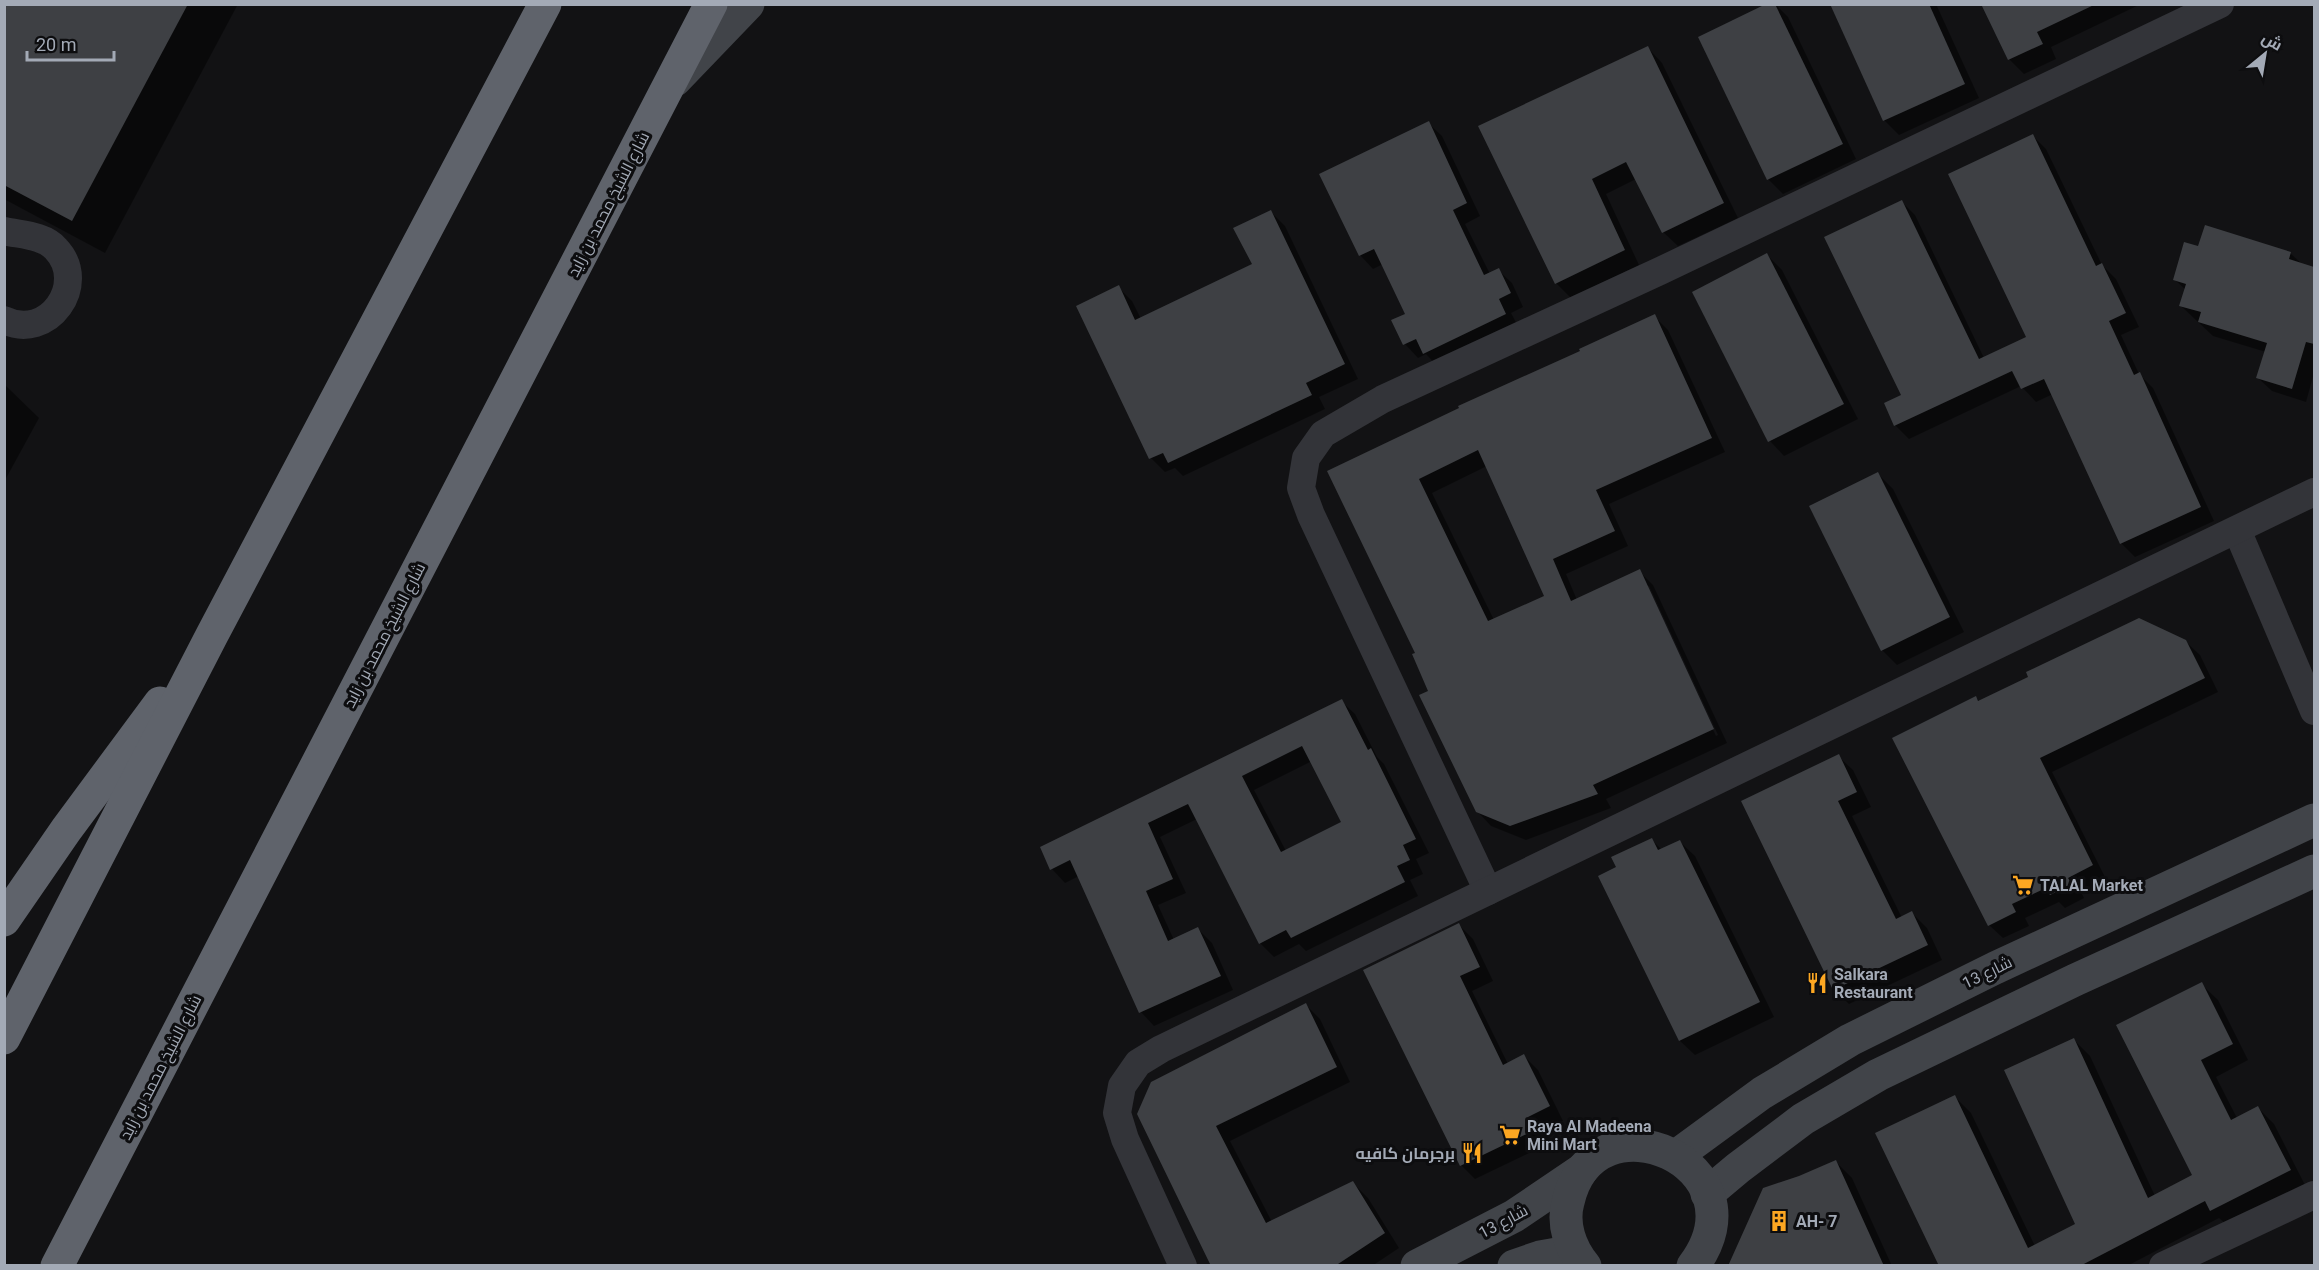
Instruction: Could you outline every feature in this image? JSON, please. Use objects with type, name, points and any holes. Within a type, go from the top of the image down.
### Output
[{"type":"highway","points":[[4,1038],[212,635],[545,4]]},
{"type":"highway","name":"شارع الشيخ محمد بن زايد","points":[[57,1266],[711,4]]},
{"type":"highway","points":[[4,920],[138,731],[212,635]]},
{"type":"street","points":[[668,88],[748,4]]},
{"type":"street","points":[[1488,891],[1311,515],[1301,488],[1306,458],[1323,434],[1383,399],[1671,266],[2210,7]]},
{"type":"street","points":[[4,231],[38,237],[56,248],[67,265],[69,285],[62,304],[47,320],[28,326],[4,320]]},
{"type":"street","points":[[1183,1266],[1125,1139],[1117,1113],[1122,1086],[1138,1063],[1161,1049],[2314,492]]},
{"type":"street","points":[[2236,530],[2314,709]]},
{"type":"street","name":"شارع 13","points":[[1417,1266],[1514,1216],[1604,1153],[1628,1145],[1645,1145],[1661,1148],[1677,1156],[1762,1093],[1850,1040],[1995,968],[2314,820]]},
{"type":"street","points":[[1707,1194],[1803,1119],[1878,1075],[2075,980],[2314,871]]},
{"type":"street","points":[[1677,1156],[1695,1173],[1707,1194],[1711,1210],[1711,1226],[1698,1262]]},
{"type":"street","points":[[1580,1258],[1569,1238],[1566,1209],[1569,1194],[1584,1169]]},
{"type":"street","points":[[2163,1266],[2314,1195]]},
{"type":"street","points":[[1514,1266],[1540,1257],[1580,1258]]},
{"type":"building","points":[[4,4],[188,4],[72,221],[4,185]]},
{"type":"building","points":[[1766,4],[1775,4],[1843,144],[1767,180],[1698,37]]},
{"type":"building","points":[[1830,4],[1929,4],[1965,84],[1883,121]]},
{"type":"building","points":[[1981,4],[2096,4],[2037,32],[2043,44],[2008,60]]},
{"type":"building","points":[[1648,46],[1724,203],[1662,233],[1626,162],[1592,179],[1625,250],[1555,284],[1478,126]]},
{"type":"building","points":[[1429,121],[1467,203],[1453,210],[1484,275],[1499,268],[1511,293],[1499,299],[1506,314],[1423,354],[1416,339],[1403,345],[1391,320],[1405,314],[1374,249],[1359,256],[1319,174]]},
{"type":"building","points":[[2033,134],[2096,266],[2102,263],[2126,313],[2109,321],[2134,375],[2140,372],[2201,507],[2120,544],[2044,379],[2021,389],[2012,371],[1894,426],[1884,403],[1901,395],[1824,237],[1902,200],[1979,359],[2026,337],[1948,174]]},
{"type":"building","points":[[1271,210],[1345,364],[1306,383],[1312,395],[1168,463],[1163,453],[1149,459],[1076,306],[1119,285],[1135,320],[1252,264],[1233,228]]},
{"type":"building","points":[[2205,225],[2291,252],[2289,259],[2314,267],[2314,344],[2306,342],[2292,389],[2256,378],[2267,343],[2198,322],[2201,312],[2179,306],[2186,284],[2173,280],[2184,242],[2198,246]]},
{"type":"building","points":[[1767,253],[1844,404],[1768,442],[1692,292]]},
{"type":"building","points":[[1655,314],[1712,438],[1596,490],[1615,531],[1553,559],[1571,601],[1640,569],[1714,729],[1593,785],[1598,794],[1510,826],[1476,812],[1419,695],[1428,691],[1412,654],[1415,653],[1327,471],[1459,408],[1458,406],[1580,351],[1579,349]],"holes":[[[1478,450],[1544,596],[1488,621],[1419,479]]]},
{"type":"building","points":[[1878,472],[1950,617],[1881,651],[1809,506]]},
{"type":"building","points":[[2139,618],[2186,640],[2205,678],[2040,758],[2093,865],[2068,878],[2072,884],[2050,895],[2046,888],[2012,904],[2016,912],[1988,926],[1892,738],[1976,696],[1978,701],[2028,677],[2026,672]]},
{"type":"building","points":[[1342,699],[1368,750],[1371,748],[1416,839],[1403,845],[1410,860],[1397,866],[1405,882],[1291,938],[1286,930],[1259,944],[1188,804],[1148,823],[1173,879],[1146,891],[1168,941],[1198,927],[1221,976],[1139,1013],[1070,860],[1050,870],[1040,847]],"holes":[[[1302,746],[1341,822],[1281,852],[1242,776]]]},
{"type":"building","points":[[1839,754],[1857,792],[1838,801],[1896,919],[1912,911],[1928,945],[1833,990],[1741,801]]},
{"type":"building","points":[[1652,838],[1658,850],[1680,840],[1760,1002],[1679,1041],[1598,876],[1616,867],[1611,857]]},
{"type":"building","points":[[1459,923],[1480,967],[1460,976],[1503,1065],[1524,1054],[1550,1106],[1528,1117],[1535,1130],[1460,1166],[1363,970]]},
{"type":"building","points":[[2202,982],[2233,1044],[2201,1060],[2231,1120],[2258,1106],[2291,1170],[2210,1211],[2205,1201],[2080,1266],[1939,1266],[1875,1133],[1955,1095],[2028,1248],[2075,1224],[2004,1070],[2074,1038],[2148,1198],[2192,1175],[2116,1025]]},
{"type":"building","points":[[1306,1003],[1337,1067],[1216,1126],[1266,1223],[1353,1181],[1385,1233],[1335,1266],[1211,1266],[1137,1114],[1151,1082]]},
{"type":"building","points":[[1836,1160],[1884,1266],[1728,1266],[1763,1188]]},
{"type":"place","name":"TALAL Market","points":[[2023,885]]},
{"type":"place","name":"Salkara Restaurant","points":[[1817,983]]},
{"type":"place","name":"Raya Al Madeena Mini Mart","points":[[1510,1135]]},
{"type":"place","name":"برجرمان كافيه","points":[[1472,1153]]},
{"type":"place","name":"AH- 7","points":[[1779,1221]]}]
